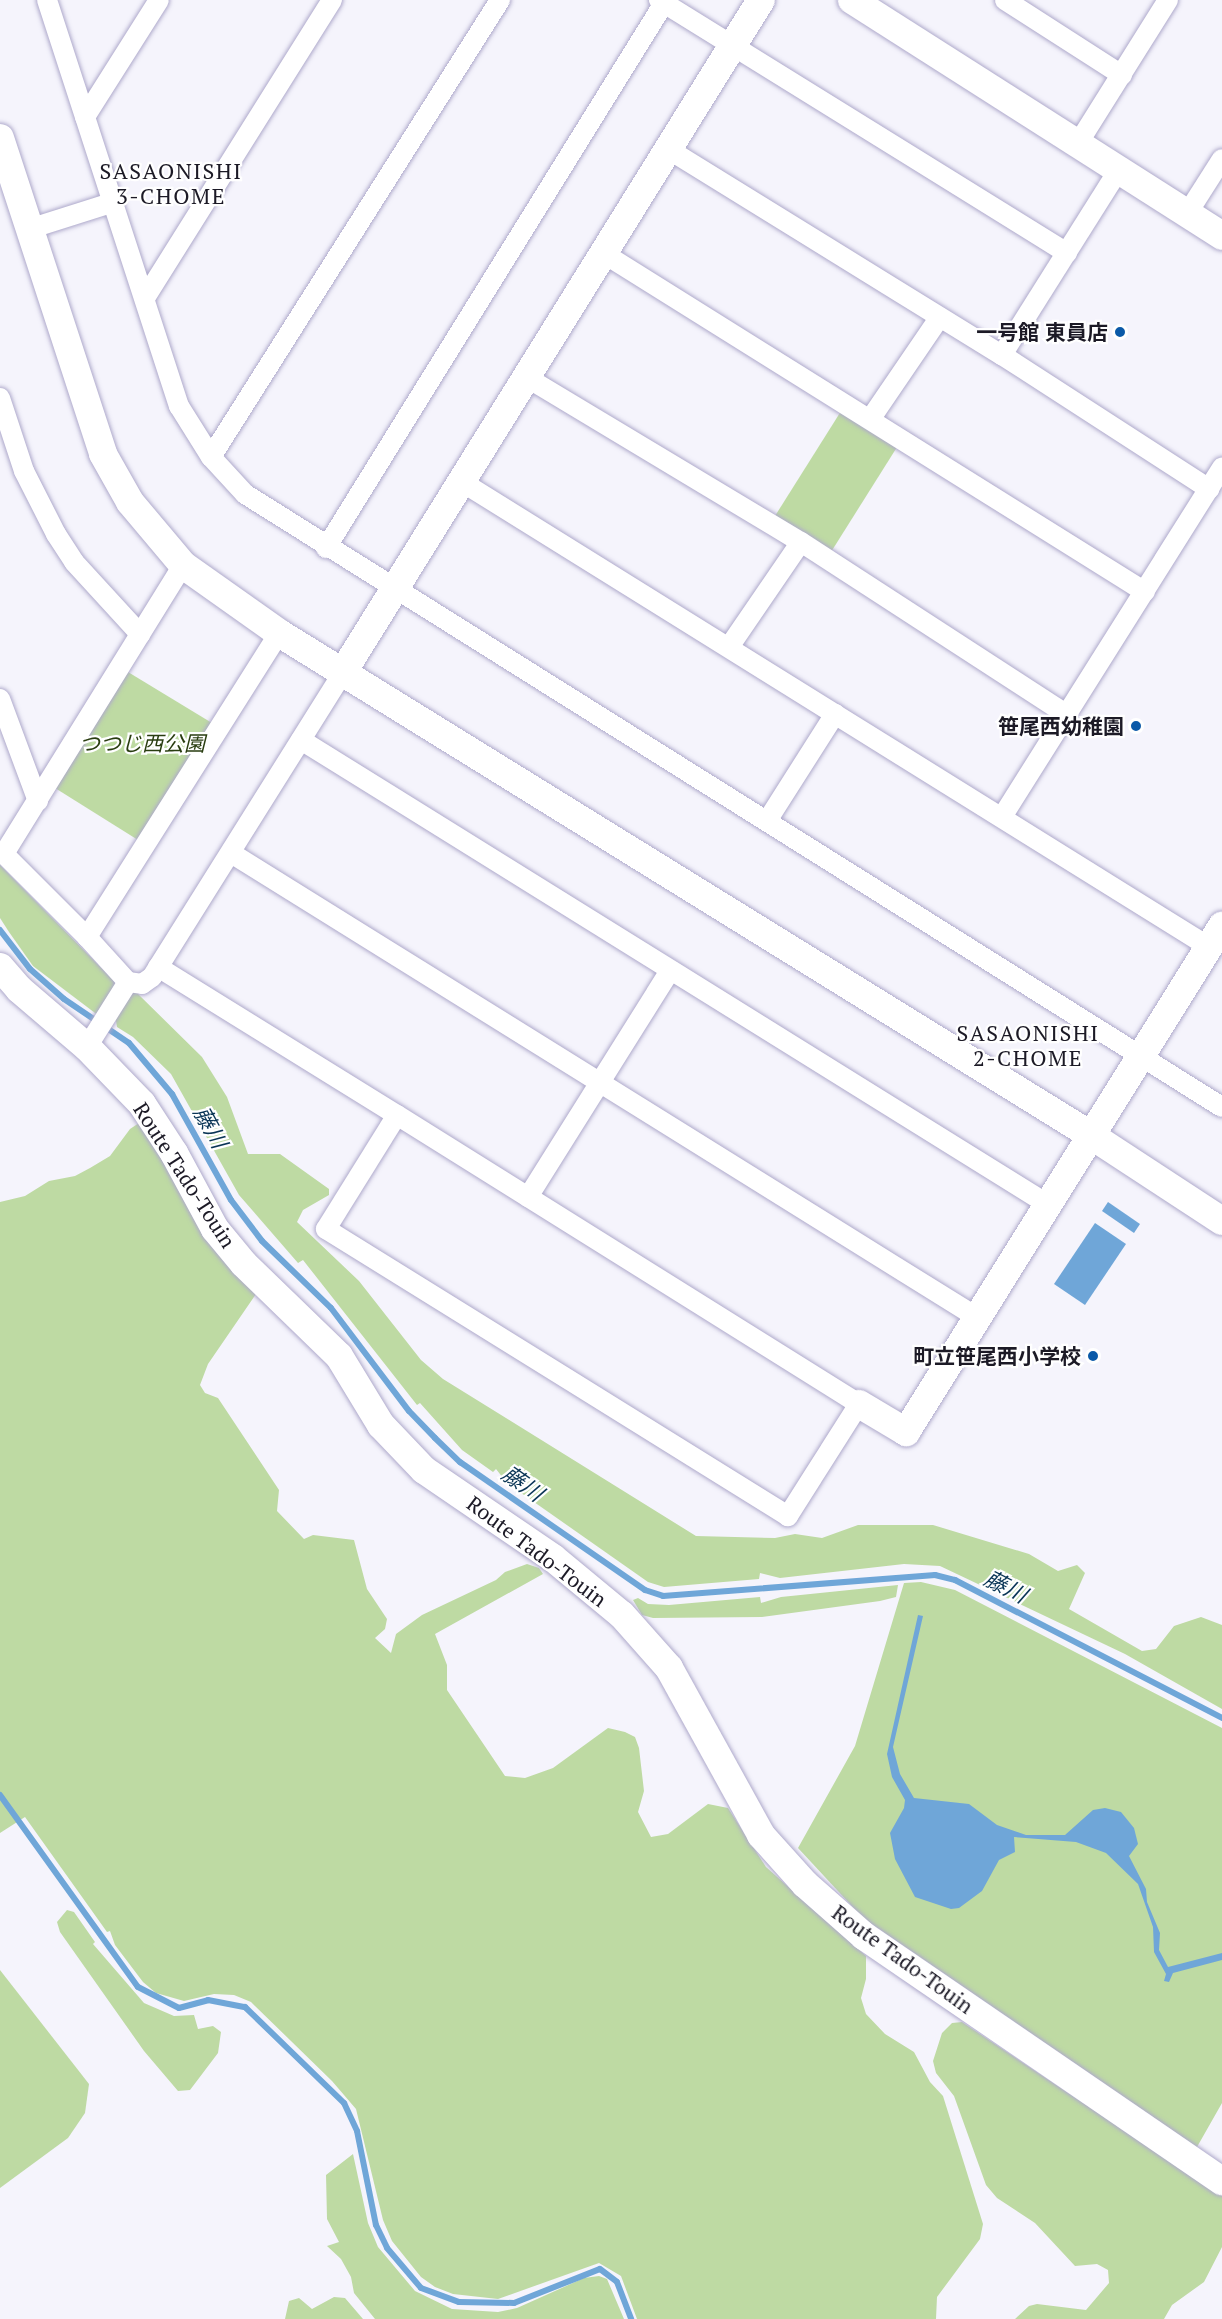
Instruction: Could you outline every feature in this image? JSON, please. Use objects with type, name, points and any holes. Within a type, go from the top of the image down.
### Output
[{"type":"street","points":[[46,0],[179,406],[211,457],[245,494],[326,548],[1222,1107]]},
{"type":"street","points":[[85,117],[159,0]]},
{"type":"street","points":[[145,298],[332,0]]},
{"type":"street","points":[[211,457],[500,0]]},
{"type":"street","points":[[183,565],[4,855],[87,937],[128,982],[142,984],[158,967],[231,853],[761,0]]},
{"type":"street","points":[[852,0],[1222,236]]},
{"type":"street","points":[[1005,0],[1122,75]]},
{"type":"street","points":[[1077,145],[1168,0]]},
{"type":"street","points":[[326,548],[662,2],[1067,253]]},
{"type":"street","points":[[0,138],[103,454],[130,502],[183,565],[279,633],[1092,1136],[1222,1221]]},
{"type":"street","points":[[668,149],[1002,355],[1209,489]]},
{"type":"street","points":[[1187,214],[1222,159]]},
{"type":"street","points":[[1002,355],[1118,171]]},
{"type":"street","points":[[29,229],[111,203]]},
{"type":"street","points":[[603,253],[871,418],[1145,592]]},
{"type":"street","points":[[871,418],[940,317]]},
{"type":"street","points":[[526,377],[801,542],[1067,715]]},
{"type":"street","points":[[0,398],[24,471],[50,524],[75,562],[140,634]]},
{"type":"street","points":[[1002,817],[1222,468]]},
{"type":"street","points":[[158,967],[906,1432],[978,1318],[1215,937],[1002,817],[462,482]]},
{"type":"street","points":[[729,647],[801,542]]},
{"type":"street","points":[[87,937],[279,633]]},
{"type":"street","points":[[0,699],[38,801]]},
{"type":"street","points":[[766,821],[835,714]]},
{"type":"street","points":[[301,740],[1048,1205]]},
{"type":"street","points":[[231,853],[978,1318]]},
{"type":"street","name":"Route Tado-Touin","points":[[0,967],[19,988],[90,1041],[142,1104],[174,1153],[216,1229],[244,1264],[339,1356],[381,1425],[424,1470],[553,1558],[622,1615],[669,1668],[761,1835],[805,1884],[864,1936],[1222,2181]]},
{"type":"street","points":[[528,1197],[670,971]]},
{"type":"street","points":[[90,1041],[128,982]]},
{"type":"street","points":[[397,1115],[326,1229],[788,1516],[859,1404]]},
{"type":"green space","points":[[843,408],[899,444],[831,552],[775,516]]},
{"type":"green space","name":"つつじ西公園","points":[[128,672],[212,723],[138,840],[55,788]]},
{"type":"green space","points":[[0,865],[118,985],[99,1016],[33,966],[9,932],[0,918]]},
{"type":"green space","points":[[129,993],[137,993],[202,1057],[227,1097],[248,1154],[280,1154],[329,1189],[329,1195],[303,1210],[297,1222],[359,1281],[421,1360],[443,1379],[696,1536],[775,1538],[795,1534],[822,1538],[858,1525],[933,1525],[1029,1554],[1058,1571],[1077,1565],[1085,1573],[1069,1609],[1142,1651],[1156,1649],[1174,1626],[1201,1617],[1222,1625],[1222,1709],[1125,1654],[940,1566],[904,1564],[780,1578],[760,1573],[759,1579],[664,1587],[648,1582],[507,1483],[496,1469],[493,1472],[462,1450],[420,1403],[417,1405],[303,1260],[298,1263],[239,1195],[171,1074],[133,1037],[117,1027],[115,1015]]},
{"type":"green space","points":[[142,1121],[193,1217],[258,1291],[208,1364],[200,1385],[205,1393],[218,1398],[279,1490],[277,1511],[304,1539],[313,1535],[354,1540],[367,1589],[387,1619],[385,1629],[375,1638],[391,1653],[396,1634],[422,1615],[496,1580],[505,1572],[527,1564],[539,1568],[543,1574],[435,1634],[447,1665],[447,1690],[505,1776],[525,1778],[553,1768],[608,1728],[625,1732],[635,1737],[639,1748],[644,1791],[638,1812],[651,1837],[668,1834],[708,1804],[728,1808],[766,1867],[866,1956],[866,1979],[861,1998],[866,2014],[885,2034],[914,2052],[930,2082],[943,2096],[983,2224],[980,2239],[937,2297],[936,2319],[637,2319],[621,2276],[599,2263],[498,2299],[453,2294],[435,2287],[421,2277],[392,2241],[383,2220],[356,2109],[332,2081],[251,2002],[234,1995],[214,1994],[184,2001],[156,1993],[143,1982],[115,1945],[110,1931],[107,1932],[25,1817],[0,1833],[0,1202],[25,1196],[49,1181],[75,1176],[90,1168],[110,1156],[130,1129]]},
{"type":"green space","points":[[921,1582],[955,1590],[1222,1728],[1222,2103],[1197,2147],[863,1918],[798,1848],[855,1746],[904,1583]]},
{"type":"green space","points":[[898,1585],[896,1597],[880,1601],[762,1617],[653,1618],[642,1615],[633,1600],[638,1598],[648,1604],[669,1605],[760,1597],[761,1603],[781,1597]]},
{"type":"green space","points":[[67,1910],[74,1912],[95,1942],[93,1944],[144,2003],[174,2016],[194,2015],[198,2029],[213,2026],[221,2032],[218,2053],[190,2090],[178,2091],[144,2051],[60,1932],[57,1922]]},
{"type":"green space","points":[[0,1970],[89,2084],[85,2113],[68,2138],[0,2188]]},
{"type":"green space","points":[[962,2022],[1222,2196],[1222,2247],[1204,2282],[1172,2305],[1164,2319],[1015,2319],[1029,2306],[1037,2304],[1086,2310],[1109,2283],[1108,2270],[1097,2264],[1075,2266],[1035,2223],[997,2198],[986,2185],[954,2096],[936,2073],[933,2061],[942,2033],[952,2023]]},
{"type":"green space","points":[[353,2154],[368,2223],[378,2247],[415,2291],[452,2309],[498,2312],[517,2308],[584,2278],[599,2276],[607,2279],[624,2319],[375,2319],[354,2293],[351,2277],[341,2259],[327,2246],[339,2242],[327,2219],[326,2175]]},
{"type":"green space","points":[[334,2297],[345,2298],[363,2319],[285,2319],[289,2301],[299,2298],[312,2309]]},
{"type":"water","points":[[1108,1202],[1140,1224],[1134,1233],[1102,1211]]},
{"type":"water","points":[[1095,1223],[1126,1244],[1085,1305],[1054,1284]]},
{"type":"water","points":[[918,1615],[923,1616],[893,1747],[900,1774],[914,1798],[969,1804],[997,1825],[1026,1835],[1065,1835],[1093,1810],[1105,1808],[1121,1812],[1134,1828],[1138,1844],[1129,1856],[1146,1889],[1147,1902],[1160,1933],[1159,1950],[1168,1967],[1222,1953],[1222,1960],[1173,1973],[1169,1982],[1164,1981],[1166,1974],[1154,1952],[1153,1927],[1138,1884],[1106,1853],[1076,1842],[1014,1837],[1015,1852],[999,1860],[982,1891],[959,1908],[951,1909],[915,1897],[895,1859],[890,1833],[904,1808],[905,1800],[892,1777],[887,1754]]},
{"type":"waterway","name":"藤川","points":[[0,930],[30,969],[64,999],[129,1043],[172,1094],[231,1200],[262,1241],[331,1308],[409,1411],[435,1438],[460,1462],[645,1590],[663,1596],[935,1575],[955,1580],[1222,1718]]},
{"type":"waterway","points":[[0,1795],[138,1987],[179,2008],[208,2000],[245,2007],[344,2103],[357,2131],[376,2225],[387,2248],[421,2288],[459,2302],[514,2303],[600,2269],[617,2282],[631,2319]]},
{"type":"place","name":"一号館 東員店","points":[[1120,332]]},
{"type":"place","name":"笹尾西幼稚園","points":[[1136,726]]},
{"type":"place","name":"町立笹尾西小学校","points":[[1093,1356]]},
{"type":"district","name":"SASAONISHI 3-CHOME","points":[[171,182]]},
{"type":"district","name":"SASAONISHI 2-CHOME","points":[[1028,1044]]}]
